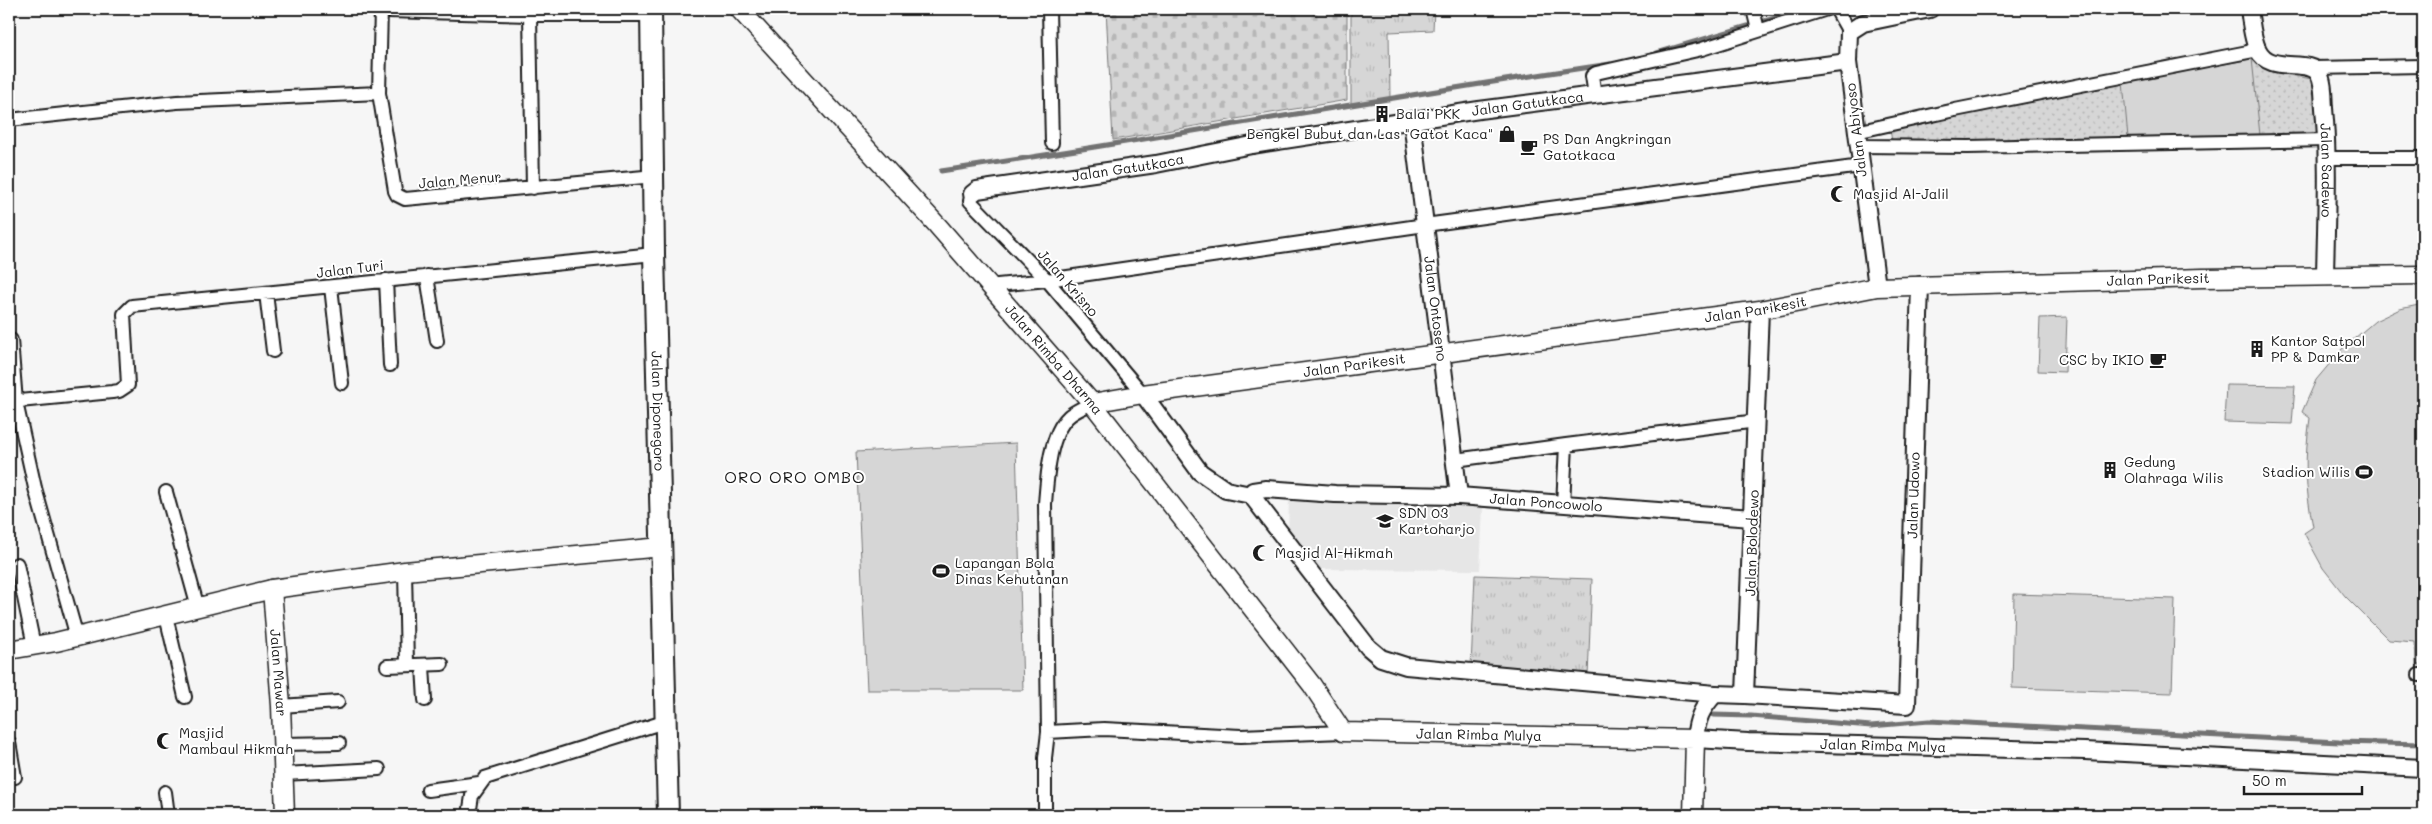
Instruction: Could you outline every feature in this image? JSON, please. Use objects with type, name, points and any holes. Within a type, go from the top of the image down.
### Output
[{"type":"main road","name":"Jalan Rimba Dharma","points":[[739,9],[937,226],[1092,403],[1312,685],[1343,732]]},
{"type":"main road","name":"Jalan Diponegoro","points":[[651,11],[654,254],[662,547],[664,722],[668,815]]},
{"type":"main road","name":"Jalan Parikesit","points":[[1092,403],[1143,394],[1442,355],[1760,310],[1877,286],[2423,275]]},
{"type":"main road","points":[[9,650],[77,637],[272,589],[405,571],[662,547]]},
{"type":"main road","name":"Jalan Mawar","points":[[272,589],[281,706],[285,815]]},
{"type":"main road","name":"Jalan Rimba Mulya","points":[[1343,732],[1695,739]]},
{"type":"main road","points":[[1693,815],[1695,739]]},
{"type":"street","name":"Jalan Menur","points":[[381,9],[379,93],[395,191],[404,200],[654,176]]},
{"type":"street","points":[[388,9],[530,14],[651,11]]},
{"type":"street","points":[[1048,9],[1052,143]]},
{"type":"street","points":[[1595,95],[1592,76],[1596,73],[1702,49],[1756,21],[1827,9]]},
{"type":"street","points":[[1838,11],[1849,32],[1863,23],[1930,9]]},
{"type":"street","points":[[2249,9],[2258,50],[2265,59],[2276,64],[2313,68],[2423,66]]},
{"type":"street","points":[[1838,11],[1863,23]]},
{"type":"street","points":[[530,14],[532,188]]},
{"type":"street","name":"Jalan Abiyoso","points":[[1849,32],[1848,62],[1877,286]]},
{"type":"street","points":[[1858,139],[1955,110],[2258,50]]},
{"type":"street","name":"Jalan Gatutkaca","points":[[972,194],[977,190],[1156,164],[1252,145],[1479,110],[1848,62]]},
{"type":"street","name":"Jalan Sadewo","points":[[2313,68],[2318,72],[2322,82],[2327,140],[2325,276]]},
{"type":"street","points":[[9,120],[177,102],[379,93]]},
{"type":"street","name":"Jalan Ontoseno","points":[[1412,121],[1459,496]]},
{"type":"street","points":[[1858,139],[1978,147],[2327,140]]},
{"type":"street","points":[[2326,158],[2423,158]]},
{"type":"street","points":[[988,286],[1047,280],[1425,225],[1860,166]]},
{"type":"street","name":"Jalan Krisno","points":[[972,194],[970,201],[1047,280],[1143,394]]},
{"type":"street","name":"Jalan Turi","points":[[12,402],[119,391],[128,385],[124,314],[127,309],[143,304],[331,288],[386,280],[654,254]]},
{"type":"street","points":[[427,276],[437,341]]},
{"type":"street","points":[[386,280],[390,365]]},
{"type":"street","name":"Jalan Udowo","points":[[1745,695],[1906,705],[1920,285]]},
{"type":"street","points":[[331,288],[342,384]]},
{"type":"street","points":[[266,293],[273,351]]},
{"type":"street","name":"Jalan Bolodewo","points":[[1745,695],[1760,310]]},
{"type":"street","points":[[11,340],[12,402],[77,637]]},
{"type":"street","name":"Jalan Poncowolo","points":[[1143,394],[1200,472],[1226,490],[1251,494],[1254,491],[1266,489],[1335,494],[1459,496],[1752,518]]},
{"type":"street","points":[[1045,815],[1045,758],[1048,732],[1045,504],[1047,472],[1061,425],[1069,415],[1092,403]]},
{"type":"street","points":[[1455,460],[1757,421]]},
{"type":"street","points":[[1563,505],[1566,445]]},
{"type":"street","points":[[166,492],[198,608]]},
{"type":"street","points":[[1251,494],[1368,647],[1382,658],[1406,666],[1715,694],[1745,695]]},
{"type":"street","points":[[17,564],[34,646]]},
{"type":"street","points":[[405,571],[407,664]]},
{"type":"street","points":[[166,616],[185,696]]},
{"type":"street","points":[[387,666],[442,664]]},
{"type":"street","points":[[423,666],[425,700]]},
{"type":"street","points":[[1695,739],[1697,719],[1703,706],[1715,694]]},
{"type":"street","points":[[281,706],[338,702]]},
{"type":"street","points":[[469,815],[472,796],[484,778],[664,722]]},
{"type":"street","points":[[1048,732],[1104,729],[1241,736],[1343,732]]},
{"type":"street","name":"Jalan Rimba Mulya","points":[[1695,739],[2085,751],[2423,768]]},
{"type":"street","points":[[9,742],[15,778]]},
{"type":"street","points":[[282,744],[339,744]]},
{"type":"street","points":[[283,774],[379,769]]},
{"type":"street","points":[[428,790],[479,783]]},
{"type":"street","points":[[165,792],[168,815]]},
{"type":"shaded area","name":"SDN 03 Kartoharjo","points":[[1289,497],[1483,507],[1480,570],[1316,569],[1288,535]]},
{"type":"green space","points":[[1106,9],[1347,9],[1347,100],[1113,140]]},
{"type":"green space","points":[[1351,9],[1434,9],[1433,30],[1389,32],[1390,99],[1351,106]]},
{"type":"green space","points":[[2252,59],[2272,72],[2312,79],[2320,134],[1892,142],[1890,129],[1991,106]]},
{"type":"green space","points":[[2252,59],[2260,135],[2128,138],[2123,82]]},
{"type":"green space","name":"Stadion Wilis","points":[[2423,304],[2423,665],[2416,665],[2415,642],[2389,640],[2345,596],[2323,568],[2304,533],[2313,527],[2306,473],[2310,418],[2302,412],[2316,380],[2342,349],[2375,321],[2400,309]]},
{"type":"green space","points":[[2067,317],[2065,372],[2038,371],[2040,318]]},
{"type":"green space","points":[[2226,385],[2295,386],[2292,424],[2224,422]]},
{"type":"green space","name":"Lapangan Bola Dinas Kehutanan","points":[[1016,443],[1023,690],[867,690],[856,452]]},
{"type":"green space","points":[[1475,575],[1592,579],[1588,677],[1471,667]]},
{"type":"green space","points":[[2014,594],[2175,599],[2172,693],[2012,688]]},
{"type":"waterway","points":[[1657,53],[1805,9]]},
{"type":"waterway","points":[[941,171],[1610,64]]},
{"type":"waterway","points":[[1713,715],[1751,716],[1871,726],[1929,721],[2339,742],[2423,744]]},
{"type":"place","name":"Balai PKK","points":[[1382,114]]},
{"type":"place","name":"Bengkel Bubut dan Las \"Gatot Kaca\"","points":[[1507,134]]},
{"type":"place","name":"PS Dan Angkringan Gatotkaca","points":[[1529,147]]},
{"type":"place","name":"Masjid Al-Jalil","points":[[1839,194]]},
{"type":"place","name":"Kantor Satpol PP & Damkar","points":[[2257,349]]},
{"type":"place","name":"CSC by IKIO","points":[[2158,360]]},
{"type":"place","name":"Gedung Olahraga Wilis","points":[[2110,470]]},
{"type":"place","name":"Stadion Wilis","points":[[2364,472]]},
{"type":"place","name":"SDN 03 Kartoharjo","points":[[1385,521]]},
{"type":"place","name":"Masjid Al-Hikmah","points":[[1261,553]]},
{"type":"place","name":"Lapangan Bola Dinas Kehutanan","points":[[941,571]]},
{"type":"place","name":"Masjid Mambaul Hikmah","points":[[165,741]]},
{"type":"district","name":"ORO ORO OMBO","points":[[795,477]]}]
